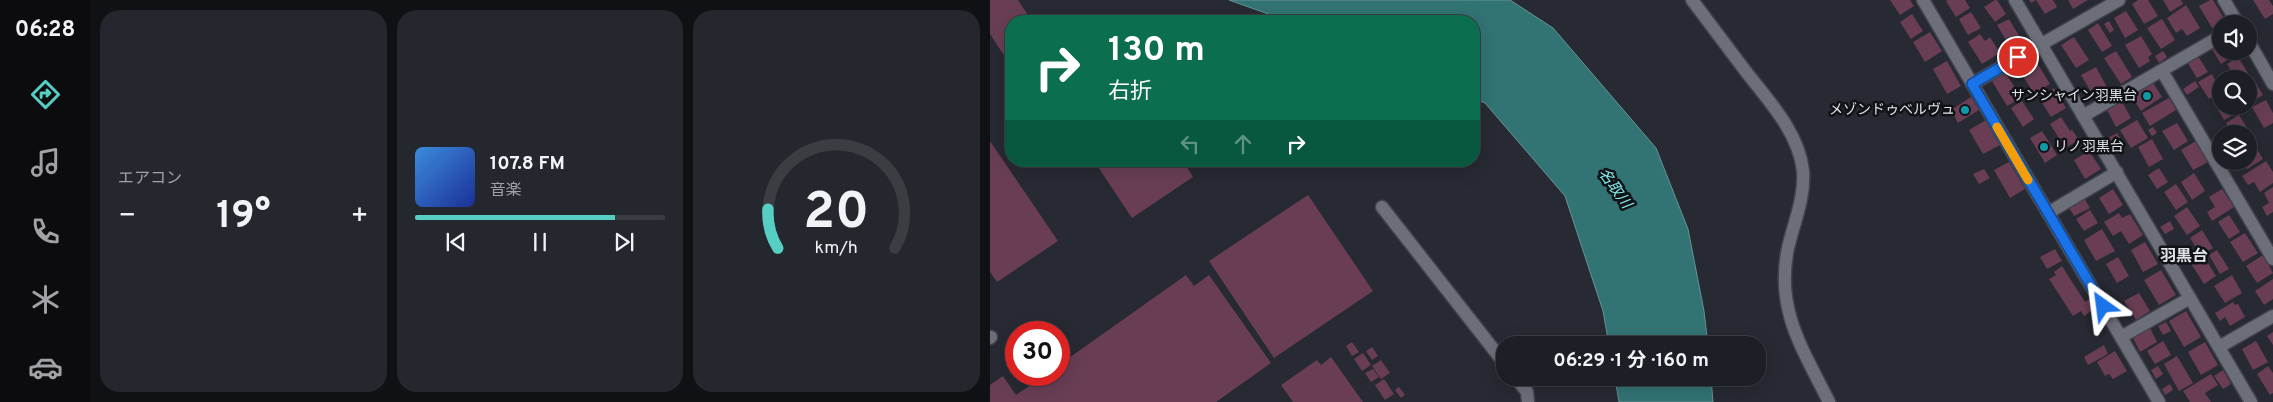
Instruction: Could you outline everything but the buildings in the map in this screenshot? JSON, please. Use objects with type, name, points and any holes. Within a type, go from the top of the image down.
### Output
[{"type":"street","points":[[1692,0],[1779,116],[1796,143],[1803,170],[1801,204],[1787,256],[1784,274],[1784,297],[1795,334],[1829,402]]},
{"type":"street","points":[[1923,0],[2159,402]]},
{"type":"street","points":[[2015,0],[2251,402]]},
{"type":"street","points":[[1972,84],[2119,0]]},
{"type":"street","points":[[2224,0],[2233,15]]},
{"type":"street","points":[[2084,116],[2212,41]]},
{"type":"street","points":[[2257,56],[2273,84]]},
{"type":"street","points":[[2162,71],[2273,259]]},
{"type":"street","points":[[2048,213],[2117,172]]},
{"type":"street","points":[[1382,207],[1496,353]]},
{"type":"street","points":[[2122,337],[2190,298]]},
{"type":"street","points":[[2219,347],[2273,316]]},
{"type":"street","points":[[1522,386],[1527,392],[1528,402]]},
{"type":"water","name":"名取川","points":[[1229,0],[1510,0],[1553,28],[1656,148],[1688,229],[1707,336],[1607,336],[1603,311],[1565,196],[1485,103],[1480,101],[1480,15],[1271,15]]},
{"type":"water","points":[[1616,386],[1712,386],[1713,402],[1619,402]]},
{"type":"slow traffic","points":[[1997,127],[2028,180]]},
{"type":"place","name":"サンシャイン羽黒台","points":[[2147,96]]},
{"type":"place","name":"メゾンドゥベルヴュ","points":[[1965,110]]},
{"type":"place","name":"リノ羽黒台","points":[[2044,147]]},
{"type":"district","name":"羽黒台","points":[[2184,257]]},
{"type":"route","points":[[2018,57],[1972,84],[2103,306]]}]
